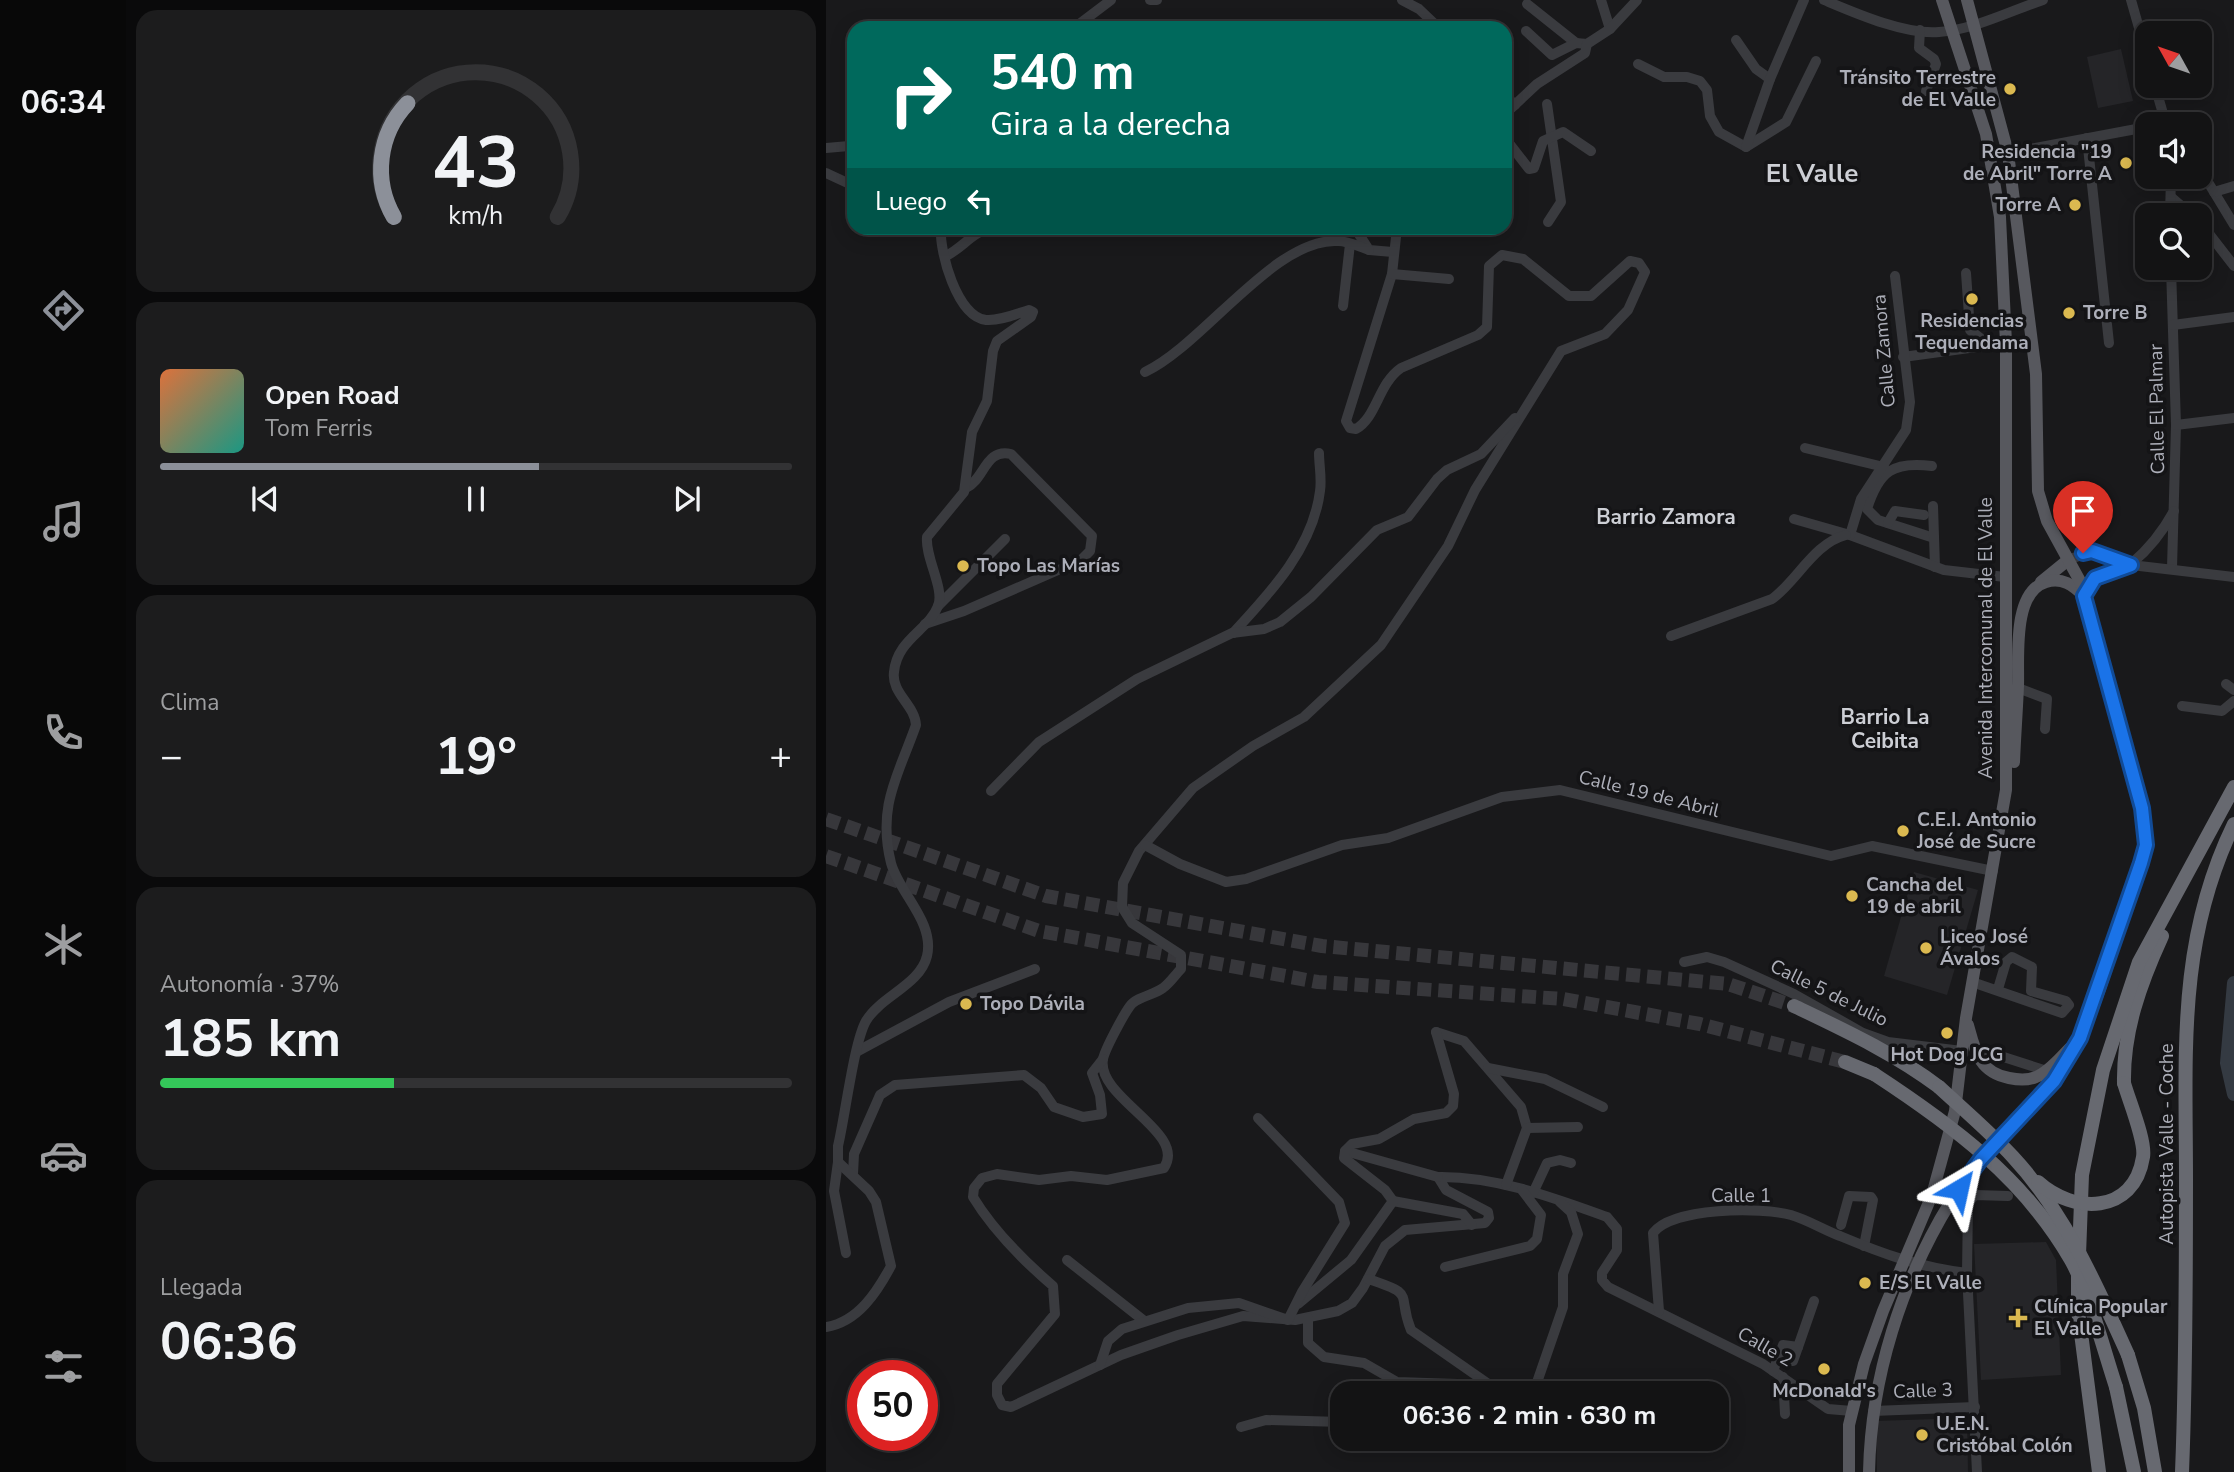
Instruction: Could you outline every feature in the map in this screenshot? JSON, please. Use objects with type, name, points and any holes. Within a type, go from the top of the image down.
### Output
[{"type":"highway","points":[[2099,1472],[2078,1310],[2082,1175],[2103,1070],[2135,974],[2179,886],[2234,787]]},
{"type":"highway","name":"Autopista Valle - Coche","points":[[2182,1472],[2186,1053],[2190,971],[2198,919],[2220,854],[2234,824]]},
{"type":"highway","points":[[2220,854],[2234,834]]},
{"type":"highway","points":[[1794,1006],[1887,1053],[1939,1087],[2057,1196],[2087,1204],[2116,1200],[2135,1179],[2144,1154],[2123,1083],[2123,1057],[2129,1022],[2151,961],[2178,901],[2179,886]]},
{"type":"highway","points":[[1845,1062],[1874,1074],[1950,1126],[2031,1199],[2072,1263],[2116,1387],[2134,1472]]},
{"type":"highway","points":[[2014,1159],[2086,1262],[2128,1355],[2144,1408],[2155,1472]]},
{"type":"main road","name":"Avenida Intercomunal de El Valle","points":[[1849,1472],[1852,1411],[1880,1318],[1942,1166],[1955,1111],[1966,1018],[2006,790],[2006,343],[2003,259],[1995,175],[1986,134],[1955,30],[1942,0]]},
{"type":"main road","points":[[1869,1472],[1873,1410],[1888,1342],[1918,1265],[1950,1202],[1968,1176],[2054,1081],[2080,1038],[2105,972],[2146,845],[2142,808],[2077,572],[2047,521],[2038,491],[2036,374],[2008,153],[1967,0]]},
{"type":"main road","points":[[2006,790],[2013,772],[2021,618],[2028,596],[2068,560]]},
{"type":"main road","points":[[2038,585],[2062,581],[2084,596]]},
{"type":"main road","points":[[1966,1018],[1976,1056],[1989,1071],[2028,1080],[2047,1071],[2080,1038]]},
{"type":"street","points":[[1083,21],[1111,0]]},
{"type":"street","points":[[1150,0],[1157,1]]},
{"type":"street","points":[[1402,0],[1419,9],[1432,21]]},
{"type":"street","points":[[1601,0],[1610,29]]},
{"type":"street","points":[[1525,31],[1552,55],[1610,29],[1637,0]]},
{"type":"street","points":[[1746,147],[1770,79],[1804,0]]},
{"type":"street","points":[[1824,0],[1897,26],[1936,33],[1955,30],[2043,0]]},
{"type":"street","points":[[2132,0],[2138,21]]},
{"type":"street","points":[[1512,108],[1556,69],[1585,53],[1581,44],[1527,4]]},
{"type":"street","points":[[1920,30],[1919,48],[1934,59],[1936,64],[1926,91]]},
{"type":"street","points":[[1736,40],[1756,69],[1770,79]]},
{"type":"street","points":[[1746,147],[1786,122],[1815,61]]},
{"type":"street","points":[[1638,64],[1664,77],[1687,77],[1700,81],[1707,90],[1710,116],[1719,132],[1746,147]]},
{"type":"street","points":[[1512,102],[1515,105]]},
{"type":"street","points":[[1547,103],[1561,202],[1548,222]]},
{"type":"street","points":[[2008,153],[2135,129]]},
{"type":"street","points":[[1512,147],[1529,169],[1534,167],[1543,141],[1563,132],[1591,151]]},
{"type":"street","points":[[2087,138],[2109,343]]},
{"type":"street","points":[[826,148],[847,146]]},
{"type":"street","points":[[826,173],[847,183]]},
{"type":"street","points":[[2214,192],[2234,186]]},
{"type":"street","points":[[2171,189],[2171,203]]},
{"type":"street","points":[[2212,189],[2234,225]]},
{"type":"street","points":[[2171,197],[2178,203]]},
{"type":"street","points":[[941,235],[956,295],[976,316],[984,320],[996,320],[1029,310],[1033,312],[1031,317],[1002,335],[993,351],[987,401],[972,432],[966,488]]},
{"type":"street","points":[[946,256],[960,249],[972,235]]},
{"type":"street","points":[[1360,235],[1370,250]]},
{"type":"street","points":[[853,1174],[854,1154],[880,1095],[895,1085],[1024,1075],[1041,1088],[1054,1107],[1068,1114],[1097,1117],[1102,1114],[1100,1095],[1092,1073],[1103,1059],[1131,1003],[1165,987],[1181,969],[1181,954],[1132,923],[1122,907],[1123,883],[1145,845],[1193,788],[1253,746],[1304,718],[1381,645],[1448,546],[1475,490],[1561,351],[1605,334],[1628,310],[1645,272],[1639,263],[1630,261],[1591,296],[1569,296],[1523,259],[1502,255],[1489,267],[1487,327],[1478,335],[1401,368],[1382,387],[1365,424],[1356,429],[1350,428],[1346,421],[1392,274],[1396,235]]},
{"type":"street","points":[[2212,238],[2234,266]]},
{"type":"street","points":[[1145,372],[1177,355],[1281,261],[1305,249],[1338,240],[1370,250],[1393,252]]},
{"type":"street","points":[[1343,306],[1350,244]]},
{"type":"street","points":[[1966,273],[1969,330],[1980,338],[1983,346]]},
{"type":"street","points":[[1392,274],[1449,279]]},
{"type":"street","name":"Calle Zamora","points":[[1850,535],[1861,499],[1906,430],[1910,402],[1895,276]]},
{"type":"street","name":"Calle El Palmar","points":[[2171,280],[2176,425],[2172,568]]},
{"type":"street","points":[[2173,325],[2234,317]]},
{"type":"street","points":[[1903,357],[2006,343]]},
{"type":"street","points":[[990,791],[1039,742],[1137,679],[1232,633],[1264,629],[1297,610],[1377,530],[1408,517],[1447,470],[1481,454],[1535,397]]},
{"type":"street","points":[[2176,425],[2234,418]]},
{"type":"street","points":[[1805,448],[1884,467]]},
{"type":"street","points":[[1232,633],[1280,580],[1309,531],[1320,491],[1319,453]]},
{"type":"street","points":[[925,624],[964,611],[1081,560],[1093,543],[1092,536],[1010,454],[994,454],[975,484],[966,488],[927,537],[926,547],[940,596],[938,606]]},
{"type":"street","points":[[1931,466],[1899,466],[1884,476],[1872,492],[1867,509],[1873,517],[1934,538]]},
{"type":"street","points":[[1933,506],[1936,567]]},
{"type":"street","points":[[2084,596],[2095,578],[2131,565],[2163,531],[2175,508]]},
{"type":"street","points":[[1888,523],[1895,511],[1924,515]]},
{"type":"street","points":[[1794,519],[1850,535],[1936,567],[2005,577]]},
{"type":"street","points":[[1671,636],[1772,600],[1785,590],[1825,543],[1850,535]]},
{"type":"street","points":[[846,1253],[834,1191],[838,1146],[858,1051],[866,1022],[880,1005],[917,975],[927,956],[923,923],[892,865],[887,833],[890,788],[916,725],[916,716],[898,691],[893,674],[903,649],[913,634],[1005,539]]},
{"type":"street","points":[[2068,560],[2092,551],[2131,565],[2172,568],[2234,578]]},
{"type":"street","points":[[2018,688],[2047,699],[2045,730]]},
{"type":"street","points":[[2182,706],[2222,711],[2234,701]]},
{"type":"street","name":"Calle 19 de Abril","points":[[1145,845],[1180,864],[1226,882],[1236,881],[1293,864],[1342,845],[1388,838],[1502,797],[1560,790],[1831,856],[1872,846],[1993,871]]},
{"type":"street","name":"Calle 5 de Julio","points":[[1684,962],[1707,957],[1724,962],[1794,994],[1863,1033],[1888,1042],[1962,1051]]},
{"type":"street","points":[[1972,982],[2062,1013],[2068,1005],[2066,1001],[2031,991],[2032,967],[2011,957],[2006,962],[1998,989]]},
{"type":"street","points":[[858,1051],[949,1002],[1035,969]]},
{"type":"street","points":[[1472,1225],[1463,1214],[1393,1201],[1385,1190],[1344,1158],[1345,1151],[1352,1144],[1380,1139],[1414,1119],[1446,1114],[1453,1106],[1454,1094],[1437,1032],[1464,1041],[1521,1107],[1527,1128],[1506,1185]]},
{"type":"street","points":[[1988,1052],[2047,1071]]},
{"type":"street","points":[[1103,1059],[1105,1079],[1142,1115],[1168,1148],[1169,1160],[1164,1168],[1107,1180],[1071,1176],[1039,1180],[998,1174],[982,1178],[974,1188],[973,1197],[1033,1269],[1053,1286],[1055,1314],[997,1384],[997,1395],[1002,1405],[1011,1407],[1033,1399],[1100,1365],[1178,1335],[1243,1316],[1288,1320],[1338,1311],[1352,1303],[1385,1246],[1405,1230],[1472,1225],[1485,1223],[1489,1219],[1488,1212],[1446,1189],[1438,1177]]},
{"type":"street","points":[[1487,1068],[1545,1079],[1602,1107]]},
{"type":"street","points":[[1258,1118],[1339,1202],[1345,1214],[1342,1229],[1288,1320]]},
{"type":"street","points":[[1527,1128],[1578,1126]]},
{"type":"street","points":[[1345,1151],[1438,1177],[1506,1185],[1557,1199],[1571,1212],[1578,1234],[1563,1274],[1563,1307],[1533,1381]]},
{"type":"street","points":[[1533,1193],[1547,1163],[1560,1160],[1571,1163]]},
{"type":"street","points":[[826,1327],[861,1310],[879,1289],[891,1266],[886,1235],[876,1202],[853,1174],[838,1162]]},
{"type":"street","points":[[1445,1267],[1530,1246],[1537,1239],[1541,1215],[1522,1190]]},
{"type":"street","points":[[1977,1472],[1967,1273],[1968,1203],[1975,1195],[2008,1196]]},
{"type":"street","points":[[1842,1225],[1849,1196],[1871,1197],[1873,1200],[1864,1246]]},
{"type":"street","name":"Calle 2","points":[[1557,1199],[1607,1217],[1617,1229],[1617,1250],[1602,1273],[1602,1280],[1608,1287],[1773,1371],[1828,1409],[1852,1411]]},
{"type":"street","points":[[1297,1305],[1351,1260],[1393,1201]]},
{"type":"street","name":"Calle 1","points":[[1659,1311],[1653,1233],[1657,1227],[1682,1216],[1744,1210],[1793,1216],[1918,1265]]},
{"type":"street","points":[[1067,1260],[1143,1320]]},
{"type":"street","points":[[1918,1265],[1967,1273]]},
{"type":"street","points":[[1368,1279],[1402,1293],[1406,1300],[1411,1331],[1484,1381]]},
{"type":"street","points":[[1793,1361],[1814,1301]]},
{"type":"street","points":[[1100,1365],[1108,1341],[1122,1329],[1143,1320],[1214,1303],[1239,1303],[1288,1320]]},
{"type":"street","points":[[1308,1318],[1308,1343],[1324,1357],[1364,1363],[1395,1381]]},
{"type":"street","points":[[1773,1371],[1783,1345],[1798,1347]]},
{"type":"street","points":[[1783,1377],[1785,1414]]},
{"type":"street","name":"Calle 3","points":[[1873,1410],[1975,1407]]},
{"type":"street","points":[[1241,1427],[1266,1420],[1330,1422]]},
{"type":"shaded area","points":[[2121,49],[2133,101],[2098,108],[2087,57]]},
{"type":"shaded area","name":"Liceo José Ávalos","points":[[1914,872],[1978,890],[1947,995],[1884,976]]},
{"type":"shaded area","name":"Clínica Popular El Valle","points":[[2046,1242],[2056,1260],[2061,1375],[1981,1380],[1974,1244]]},
{"type":"shaded area","name":"U.E.N. Cristóbal Colón","points":[[1967,1418],[1968,1472],[1877,1472],[1876,1421]]},
{"type":"waterway","points":[[2234,983],[2227,1063],[2234,1094]]},
{"type":"tunnel","points":[[826,819],[1046,896],[1322,946],[1728,984],[1794,1006]]},
{"type":"tunnel","points":[[826,856],[1039,931],[1318,982],[1563,999],[1700,1024],[1845,1062]]},
{"type":"place","name":"Tránsito Terrestre de El Valle","points":[[2010,89]]},
{"type":"place","name":"Residencia \"19 de Abril\" Torre A","points":[[2126,163]]},
{"type":"place","name":"Torre A","points":[[2075,205]]},
{"type":"place","name":"Residencias Tequendama","points":[[1972,299]]},
{"type":"place","name":"Torre B","points":[[2069,313]]},
{"type":"place","name":"Topo Las Marías","points":[[963,566]]},
{"type":"place","name":"C.E.I. Antonio José de Sucre","points":[[1903,831]]},
{"type":"place","name":"Cancha del 19 de abril","points":[[1852,896]]},
{"type":"place","name":"Liceo José Ávalos","points":[[1926,948]]},
{"type":"place","name":"Topo Dávila","points":[[966,1004]]},
{"type":"place","name":"Hot Dog JCG","points":[[1947,1033]]},
{"type":"place","name":"E/S El Valle","points":[[1865,1283]]},
{"type":"place","name":"Clínica Popular El Valle","points":[[2018,1318]]},
{"type":"place","name":"McDonald's","points":[[1824,1369]]},
{"type":"place","name":"U.E.N. Cristóbal Colón","points":[[1922,1435]]},
{"type":"district","name":"El Valle","points":[[1812,173]]},
{"type":"district","name":"Barrio Zamora","points":[[1666,517]]},
{"type":"district","name":"Barrio La Ceibita","points":[[1885,729]]},
{"type":"route","points":[[1959,1189],[1981,1159],[2034,1104],[2069,1060],[2094,1006],[2146,845],[2142,808],[2109,691],[2104,660],[2084,596],[2095,578],[2131,565],[2092,551],[2083,553]]}]
